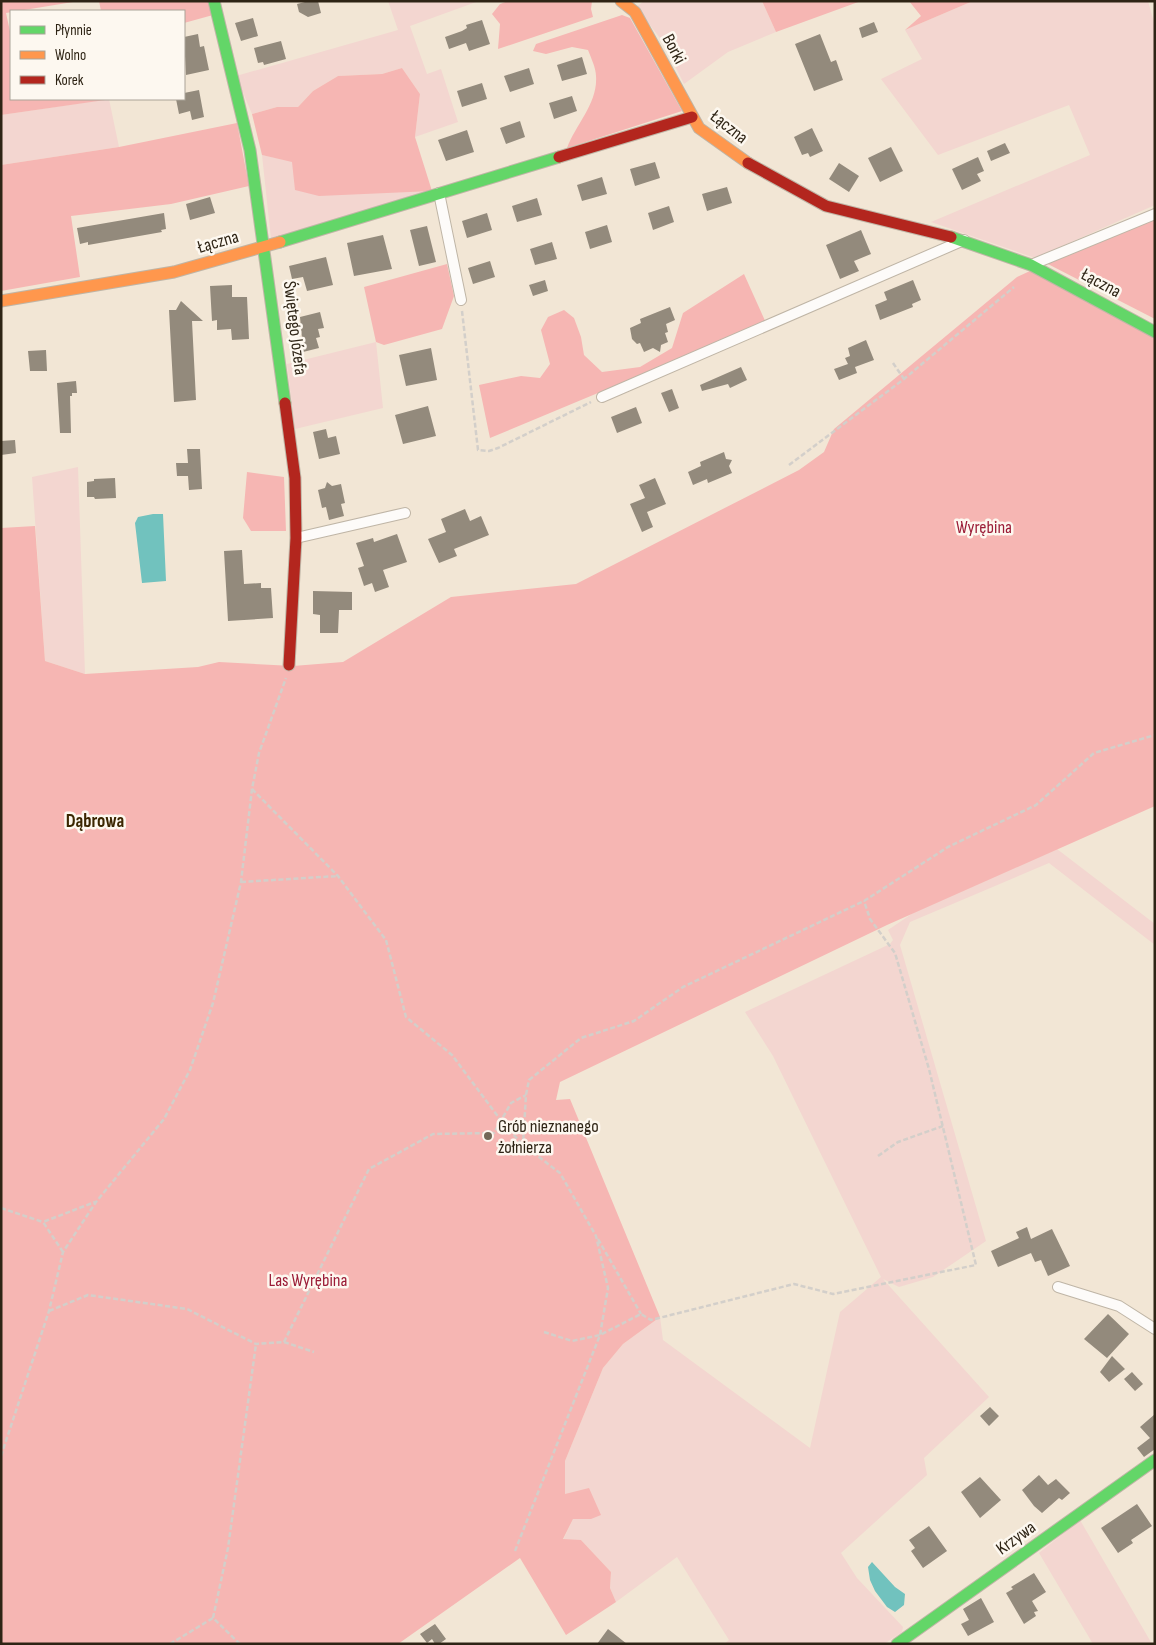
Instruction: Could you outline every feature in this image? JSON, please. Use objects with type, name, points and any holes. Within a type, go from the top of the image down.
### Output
[{"type":"street","name":"Świętego Józefa","points":[[214,1],[250,150],[266,246],[294,460],[296,538],[289,665]]},
{"type":"street","name":"Borki","points":[[621,1],[635,12],[692,117]]},
{"type":"street","name":"Łączna","points":[[1,300],[174,272],[692,117],[710,137],[754,167],[826,206],[965,240],[1031,265],[1155,332]]},
{"type":"street","points":[[439,193],[461,300]]},
{"type":"street","name":"Łączna","points":[[1031,265],[1155,214]]},
{"type":"street","points":[[602,397],[965,240]]},
{"type":"street","points":[[296,538],[405,514]]},
{"type":"street","points":[[1058,1287],[1119,1306],[1155,1329]]},
{"type":"street","name":"Krzywa","points":[[897,1644],[1155,1460]]},
{"type":"path","points":[[789,465],[904,378],[1014,287]]},
{"type":"path","points":[[461,300],[478,450],[489,451],[498,448],[602,397]]},
{"type":"path","points":[[893,363],[904,378]]},
{"type":"path","points":[[1,1456],[49,1311],[63,1252],[96,1202],[164,1119],[190,1070],[212,1003],[241,882],[252,789],[259,753],[280,700],[289,665]]},
{"type":"path","points":[[522,1145],[529,1080],[581,1038],[634,1021],[683,987],[864,901],[948,847],[1036,804],[1094,753],[1155,734]]},
{"type":"path","points":[[252,789],[338,876],[386,940],[406,1017],[452,1055],[502,1122],[522,1145],[560,1173],[640,1314],[651,1320],[794,1284],[833,1294],[976,1265],[929,1069],[895,953],[870,919],[864,901]]},
{"type":"path","points":[[241,882],[338,876]]},
{"type":"path","points":[[284,1342],[369,1169],[432,1134],[494,1133],[502,1122],[511,1103],[526,1095]]},
{"type":"path","points":[[878,1156],[898,1142],[943,1126]]},
{"type":"path","points":[[43,1222],[96,1202]]},
{"type":"path","points":[[1,1208],[43,1222],[63,1252]]},
{"type":"path","points":[[515,1550],[600,1335],[608,1288],[596,1236]]},
{"type":"path","points":[[49,1311],[88,1295],[187,1309],[256,1344],[284,1342],[314,1352]]},
{"type":"path","points":[[544,1332],[572,1341],[600,1335],[640,1314]]},
{"type":"path","points":[[170,1644],[213,1618],[228,1548],[256,1344]]},
{"type":"path","points":[[213,1618],[240,1644]]},
{"type":"shaded area","points":[[388,1],[479,1],[410,26],[427,74],[441,69],[458,122],[415,137],[420,94],[402,68],[382,74],[338,76],[313,91],[298,107],[277,107],[252,114],[236,76],[398,30]]},
{"type":"shaded area","points":[[644,1],[762,1],[776,32],[728,52],[684,84],[663,42],[636,7]]},
{"type":"shaded area","points":[[973,1],[1148,1],[1155,26],[1155,205],[1035,258],[931,222],[1090,155],[1069,105],[938,155],[881,79],[922,59],[905,30]]},
{"type":"shaded area","points":[[109,100],[119,147],[1,165],[1,115]]},
{"type":"shaded area","points":[[262,155],[432,191],[271,239]]},
{"type":"shaded area","points":[[376,342],[383,408],[295,429],[287,364]]},
{"type":"shaded area","points":[[78,467],[85,674],[45,661],[32,477]]},
{"type":"shaded area","points":[[1057,849],[1155,924],[1155,945],[1049,863],[910,922],[900,945],[986,1241],[933,1277],[899,1287],[883,1279],[989,1397],[924,1458],[927,1475],[841,1553],[857,1578],[903,1627],[902,1632],[884,1644],[724,1644],[729,1640],[677,1557],[616,1602],[610,1588],[611,1572],[581,1540],[563,1540],[573,1519],[591,1519],[565,1494],[565,1461],[603,1368],[623,1344],[660,1317],[663,1340],[810,1448],[840,1312],[881,1277],[773,1056],[745,1012],[890,944],[893,940],[888,930],[919,909]]},
{"type":"shaded area","points":[[1080,1520],[1152,1644],[1093,1644],[1039,1553]]},
{"type":"green space","points":[[1,1],[79,1],[24,10],[10,10],[10,12],[6,13],[10,31],[10,100],[105,100],[1,115]]},
{"type":"green space","points":[[99,1],[209,1],[213,15],[185,23],[185,10],[101,10]]},
{"type":"green space","points":[[508,1],[592,1],[593,17],[498,49],[500,24],[492,14],[500,4]]},
{"type":"green space","points":[[762,1],[861,1],[776,32]]},
{"type":"green space","points":[[909,1],[973,1],[905,30],[921,16]]},
{"type":"green space","points":[[622,15],[630,18],[682,111],[567,148],[594,95],[596,76],[593,63],[588,50],[572,47],[546,54],[533,51],[536,44]]},
{"type":"green space","points":[[402,68],[420,94],[415,137],[432,191],[319,196],[295,190],[292,162],[262,155],[252,114],[277,107],[298,107],[313,91],[338,76],[382,74]]},
{"type":"green space","points":[[237,123],[249,186],[171,204],[71,216],[80,277],[1,291],[1,165],[119,147]]},
{"type":"green space","points":[[1155,219],[1155,319],[1042,261]]},
{"type":"green space","points":[[447,264],[454,296],[442,329],[384,345],[376,342],[364,287]]},
{"type":"green space","name":"Las Wyrębina","points":[[1030,271],[1155,337],[1155,806],[887,925],[560,1082],[556,1100],[570,1099],[660,1317],[623,1344],[603,1368],[565,1461],[565,1494],[589,1488],[601,1515],[591,1519],[573,1519],[563,1539],[581,1540],[611,1572],[610,1588],[616,1602],[566,1635],[520,1558],[398,1644],[1,1644],[1,528],[35,526],[45,661],[85,674],[198,667],[219,662],[293,666],[343,662],[451,597],[576,584],[799,470],[824,452],[834,429],[1017,277]]},
{"type":"green space","points":[[744,274],[766,323],[490,438],[479,385],[521,376],[540,378],[550,364],[541,330],[548,317],[564,310],[574,318],[581,337],[584,355],[602,372],[640,367],[672,348],[683,313]]},
{"type":"green space","points":[[247,472],[284,477],[286,531],[251,531],[243,518]]},
{"type":"water","points":[[163,514],[166,581],[142,583],[135,523],[138,517]]},
{"type":"water","points":[[872,1562],[895,1587],[905,1594],[904,1605],[895,1612],[887,1607],[875,1591],[870,1580],[868,1567]]},
{"type":"building","points":[[318,1],[321,13],[308,17],[299,12],[297,4]]},
{"type":"building","points":[[253,18],[258,36],[241,41],[235,23]]},
{"type":"building","points":[[482,20],[490,44],[469,51],[466,43],[449,49],[445,37],[462,31],[467,28],[466,25]]},
{"type":"building","points":[[874,22],[878,32],[862,38],[859,28]]},
{"type":"building","points":[[198,34],[200,47],[204,46],[209,70],[186,75],[185,37]]},
{"type":"building","points":[[820,34],[831,62],[836,60],[843,80],[814,91],[795,44]]},
{"type":"building","points":[[281,41],[286,59],[264,65],[263,62],[258,63],[254,48]]},
{"type":"building","points":[[582,57],[587,74],[562,81],[557,65]]},
{"type":"building","points":[[529,68],[534,84],[510,92],[504,76]]},
{"type":"building","points":[[482,83],[487,99],[462,107],[457,91]]},
{"type":"building","points":[[199,90],[204,117],[192,120],[190,111],[179,114],[176,100],[185,100],[185,93]]},
{"type":"building","points":[[572,96],[577,111],[554,119],[549,103]]},
{"type":"building","points":[[520,121],[525,137],[506,144],[500,128]]},
{"type":"building","points":[[812,128],[823,151],[810,157],[808,153],[802,155],[794,137]]},
{"type":"building","points":[[467,130],[474,152],[446,161],[438,140]]},
{"type":"building","points":[[1005,143],[1010,153],[991,161],[987,151]]},
{"type":"building","points":[[891,147],[903,171],[880,182],[868,158]]},
{"type":"building","points":[[978,157],[984,171],[977,174],[981,181],[962,190],[952,169]]},
{"type":"building","points":[[655,162],[660,178],[635,186],[630,169]]},
{"type":"building","points":[[839,163],[859,176],[849,192],[829,179]]},
{"type":"building","points":[[602,177],[607,194],[582,201],[577,185]]},
{"type":"building","points":[[727,187],[732,203],[707,211],[702,194]]},
{"type":"building","points":[[210,197],[215,213],[190,220],[186,204]]},
{"type":"building","points":[[537,198],[542,215],[517,222],[512,206]]},
{"type":"building","points":[[669,206],[674,222],[653,230],[648,213]]},
{"type":"building","points":[[164,213],[166,229],[161,230],[162,232],[88,245],[88,242],[80,244],[77,228]]},
{"type":"building","points":[[487,213],[492,230],[467,238],[462,221]]},
{"type":"building","points":[[607,225],[612,242],[590,249],[585,232]]},
{"type":"building","points":[[427,226],[436,262],[419,266],[410,230]]},
{"type":"building","points":[[861,230],[871,254],[854,261],[859,271],[840,279],[826,245]]},
{"type":"building","points":[[383,235],[392,269],[354,276],[347,243]]},
{"type":"building","points":[[552,242],[557,259],[535,265],[530,249]]},
{"type":"building","points":[[326,257],[333,285],[307,291],[303,277],[292,279],[289,266]]},
{"type":"building","points":[[490,261],[495,277],[473,284],[468,268]]},
{"type":"building","points":[[545,280],[548,291],[533,296],[529,285]]},
{"type":"building","points":[[913,280],[921,300],[912,304],[913,307],[880,320],[875,305],[887,300],[884,292]]},
{"type":"building","points":[[232,285],[232,297],[247,297],[249,339],[232,340],[231,329],[217,330],[217,320],[212,321],[210,286]]},
{"type":"building","points":[[181,301],[203,321],[192,321],[196,400],[174,402],[169,310],[176,310]]},
{"type":"building","points":[[670,307],[675,320],[666,324],[668,332],[665,333],[668,342],[661,345],[660,352],[653,348],[644,352],[640,343],[637,344],[632,339],[630,328],[641,323],[640,319]]},
{"type":"building","points":[[320,312],[324,328],[318,329],[320,337],[316,338],[319,348],[303,352],[299,338],[302,338],[300,317]]},
{"type":"building","points":[[866,340],[874,360],[855,367],[857,373],[839,380],[834,369],[848,364],[845,358],[850,356],[848,348]]},
{"type":"building","points":[[431,348],[437,380],[406,386],[399,355]]},
{"type":"building","points":[[46,350],[47,371],[30,371],[28,351]]},
{"type":"building","points":[[741,367],[747,380],[730,388],[728,384],[702,391],[700,385]]},
{"type":"building","points":[[76,381],[77,393],[72,393],[72,396],[70,396],[71,433],[60,433],[57,383]]},
{"type":"building","points":[[672,389],[679,408],[669,412],[661,393]]},
{"type":"building","points":[[428,406],[436,436],[403,444],[395,415]]},
{"type":"building","points":[[636,407],[642,423],[617,433],[611,417]]},
{"type":"building","points":[[326,429],[328,438],[336,436],[340,454],[319,459],[313,432]]},
{"type":"building","points":[[15,440],[16,453],[1,455],[1,441]]},
{"type":"building","points":[[187,449],[200,449],[202,489],[189,490],[188,476],[177,476],[176,463],[188,463]]},
{"type":"building","points":[[724,452],[726,459],[732,460],[729,466],[732,473],[708,483],[707,479],[693,485],[688,472],[701,466],[700,462]]},
{"type":"building","points":[[115,478],[116,498],[95,499],[94,497],[87,497],[87,482],[94,481],[94,479]]},
{"type":"building","points":[[655,478],[666,504],[647,512],[653,527],[642,532],[630,504],[645,498],[639,485]]},
{"type":"building","points":[[327,482],[332,486],[341,484],[345,503],[341,504],[344,516],[329,520],[326,507],[322,508],[318,490],[325,488]]},
{"type":"building","points":[[465,509],[470,521],[481,516],[489,535],[454,549],[457,556],[439,563],[428,539],[446,532],[441,519]]},
{"type":"building","points":[[397,534],[407,562],[383,570],[389,587],[375,592],[372,583],[364,586],[358,568],[364,566],[356,543],[373,538],[374,542]]},
{"type":"building","points":[[242,550],[244,584],[261,583],[261,588],[271,588],[273,618],[228,621],[224,551]]},
{"type":"building","points":[[313,591],[352,592],[352,610],[339,610],[338,633],[320,633],[320,615],[313,614]]},
{"type":"building","points":[[1027,1227],[1031,1239],[1052,1229],[1070,1266],[1048,1276],[1041,1260],[1035,1262],[1031,1253],[998,1267],[991,1251],[1019,1238],[1016,1232]]},
{"type":"building","points":[[1108,1314],[1129,1334],[1107,1358],[1084,1339]]},
{"type":"building","points":[[1112,1356],[1125,1369],[1109,1382],[1100,1372]]},
{"type":"building","points":[[1132,1372],[1143,1384],[1135,1391],[1124,1379]]},
{"type":"building","points":[[990,1407],[999,1416],[989,1426],[980,1416]]},
{"type":"building","points":[[1155,1414],[1155,1449],[1144,1457],[1137,1448],[1150,1438],[1140,1427]]},
{"type":"building","points":[[1039,1475],[1048,1485],[1056,1479],[1070,1493],[1062,1500],[1059,1498],[1042,1513],[1022,1490]]},
{"type":"building","points":[[980,1477],[1001,1500],[980,1518],[961,1492]]},
{"type":"building","points":[[1137,1504],[1152,1526],[1131,1540],[1133,1543],[1118,1553],[1101,1528]]},
{"type":"building","points":[[929,1526],[947,1551],[923,1568],[911,1551],[915,1548],[909,1540]]},
{"type":"building","points":[[1034,1573],[1046,1592],[1032,1601],[1038,1611],[1034,1612],[1036,1616],[1024,1624],[1006,1593],[1013,1589],[1011,1587]]},
{"type":"building","points":[[981,1598],[994,1622],[968,1636],[961,1624],[969,1620],[963,1609]]},
{"type":"building","points":[[435,1624],[446,1639],[439,1644],[435,1644],[432,1639],[427,1643],[420,1634]]},
{"type":"building","points":[[608,1629],[627,1644],[597,1644]]},
{"type":"traffic: fast","points":[[214,1],[250,150],[285,403]]},
{"type":"traffic: fast","points":[[280,242],[559,157]]},
{"type":"traffic: fast","points":[[951,237],[1031,265],[1155,332]]},
{"type":"traffic: fast","points":[[897,1644],[1155,1460]]},
{"type":"traffic: slow","points":[[621,1],[635,12],[699,128],[748,163]]},
{"type":"traffic: slow","points":[[1,301],[174,272],[280,242]]},
{"type":"traffic: jam","points":[[559,157],[692,117]]},
{"type":"traffic: jam","points":[[748,163],[826,206],[951,237]]},
{"type":"traffic: jam","points":[[285,403],[295,478],[296,538],[289,665]]},
{"type":"place","name":"Grób nieznanego żołnierza","points":[[488,1136]]},
{"type":"district","name":"Dąbrowa","points":[[95,821]]},
{"type":"park label","name":"Wyrębina","points":[[984,527]]}]
